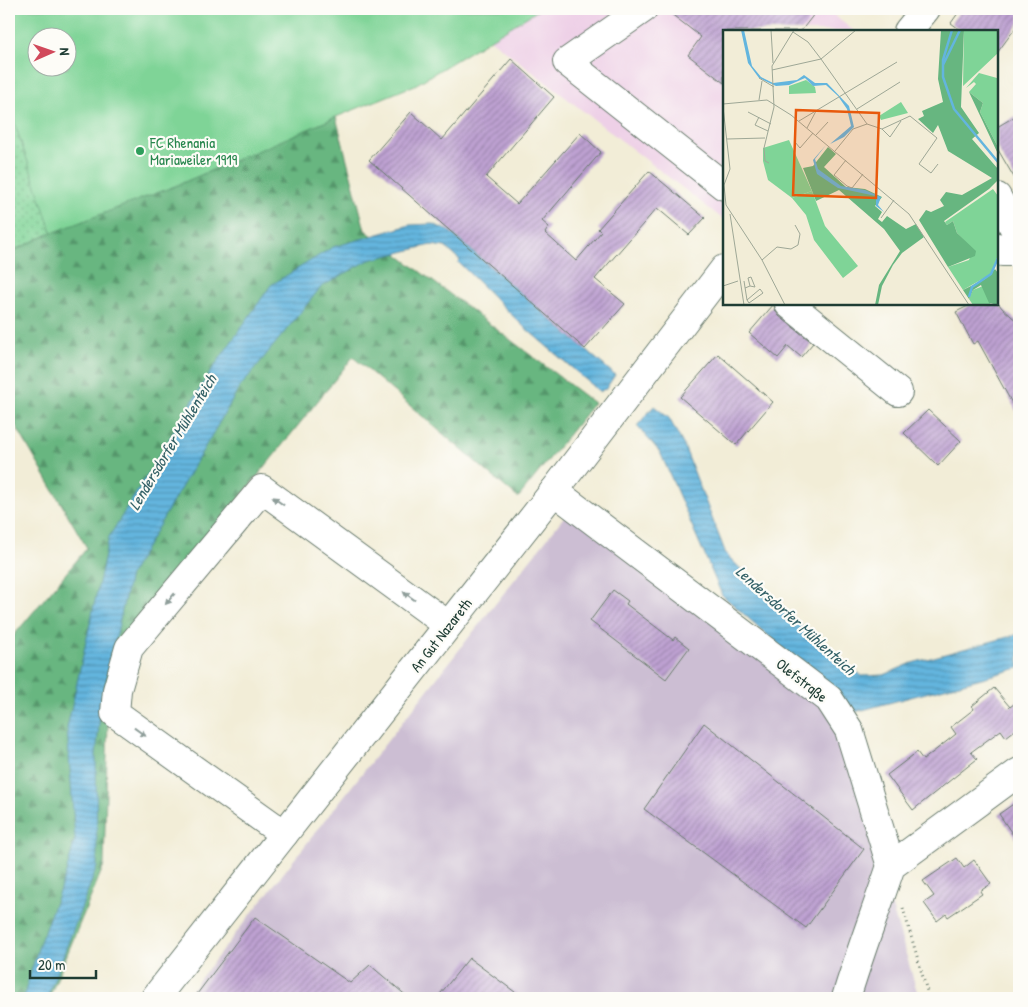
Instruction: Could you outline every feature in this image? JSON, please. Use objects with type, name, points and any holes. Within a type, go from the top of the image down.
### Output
[{"type":"main road","points":[[643,9],[567,62],[723,185]]},
{"type":"main road","points":[[909,30],[926,9]]},
{"type":"main road","points":[[998,199],[1019,237]]},
{"type":"main road","points":[[998,248],[1002,252],[1012,252],[1019,249]]},
{"type":"main road","name":"An Gut Nazareth","points":[[155,998],[554,491],[723,270]]},
{"type":"main road","points":[[790,305],[898,392]]},
{"type":"main road","points":[[284,834],[259,818],[115,713],[117,690],[129,648],[262,489],[448,625]]},
{"type":"main road","name":"Olefstraße","points":[[554,491],[829,699],[849,730],[891,866]]},
{"type":"main road","points":[[846,998],[857,960],[867,937],[891,866],[1019,772]]},
{"type":"path","points":[[902,904],[929,998]]},
{"type":"shaded area","points":[[540,9],[826,9],[853,30],[723,30],[723,219],[490,39]]},
{"type":"shaded area","points":[[567,513],[822,703],[841,734],[919,998],[185,998]]},
{"type":"green space","name":"FC Rhenania Mariaweiler 1919","points":[[9,9],[540,9],[415,85],[175,186],[52,233],[9,107]]},
{"type":"green space","points":[[9,105],[53,232],[9,253]]},
{"type":"green space","points":[[336,117],[365,230],[594,403],[518,498],[353,357],[122,645],[109,685],[104,865],[49,998],[9,998],[9,641],[87,548],[9,414],[9,253],[53,232],[175,186]]},
{"type":"water","name":"Lendersdorfer Mühlenteich","points":[[433,224],[449,231],[615,375],[605,390],[600,392],[523,326],[458,262],[460,260],[445,247],[431,245],[369,260],[321,287],[240,387],[130,575],[101,704],[96,755],[97,867],[47,998],[23,998],[40,942],[66,873],[75,839],[67,728],[109,537],[211,371],[271,285],[333,247],[410,225]]},
{"type":"water","points":[[654,406],[669,418],[684,446],[726,554],[775,604],[862,676],[884,675],[912,663],[1019,634],[1019,668],[855,712],[722,595],[660,452],[637,426]]},
{"type":"building","points":[[665,9],[818,9],[802,30],[723,30],[723,82],[688,55],[701,37]]},
{"type":"building","points":[[961,9],[1019,9],[1019,23],[998,52],[998,30],[961,30],[951,23]]},
{"type":"building","points":[[511,59],[554,97],[486,177],[517,204],[580,133],[601,152],[542,221],[549,227],[545,233],[576,261],[601,232],[598,229],[649,171],[705,218],[689,235],[657,208],[595,279],[625,304],[585,349],[369,160],[411,112],[442,140]]},
{"type":"building","points":[[1019,114],[1019,186],[998,150],[998,126]]},
{"type":"building","points":[[999,304],[1019,323],[1019,416],[978,341],[973,344],[956,312],[970,305]]},
{"type":"building","points":[[774,305],[779,316],[813,343],[801,357],[788,346],[778,358],[749,333]]},
{"type":"building","points":[[718,354],[773,402],[736,445],[680,397]]},
{"type":"building","points":[[928,410],[961,441],[938,466],[904,433]]},
{"type":"building","points":[[613,590],[628,601],[626,604],[673,640],[675,637],[689,648],[666,679],[590,621]]},
{"type":"building","points":[[994,688],[1010,707],[1019,700],[1019,727],[1006,737],[1001,730],[971,752],[977,759],[913,810],[887,775],[917,752],[923,760],[956,734],[951,727],[974,709],[972,706]]},
{"type":"building","points":[[704,723],[864,849],[806,928],[644,809]]},
{"type":"building","points":[[1019,800],[1019,844],[999,814]]},
{"type":"building","points":[[957,858],[964,868],[974,860],[991,884],[980,891],[982,894],[948,917],[946,914],[937,921],[924,903],[934,896],[923,881]]},
{"type":"building","points":[[255,917],[350,983],[370,965],[409,998],[194,998]]},
{"type":"building","points":[[469,958],[523,998],[437,998]]},
{"type":"place","name":"FC Rhenania Mariaweiler 1919","points":[[140,151]]}]
